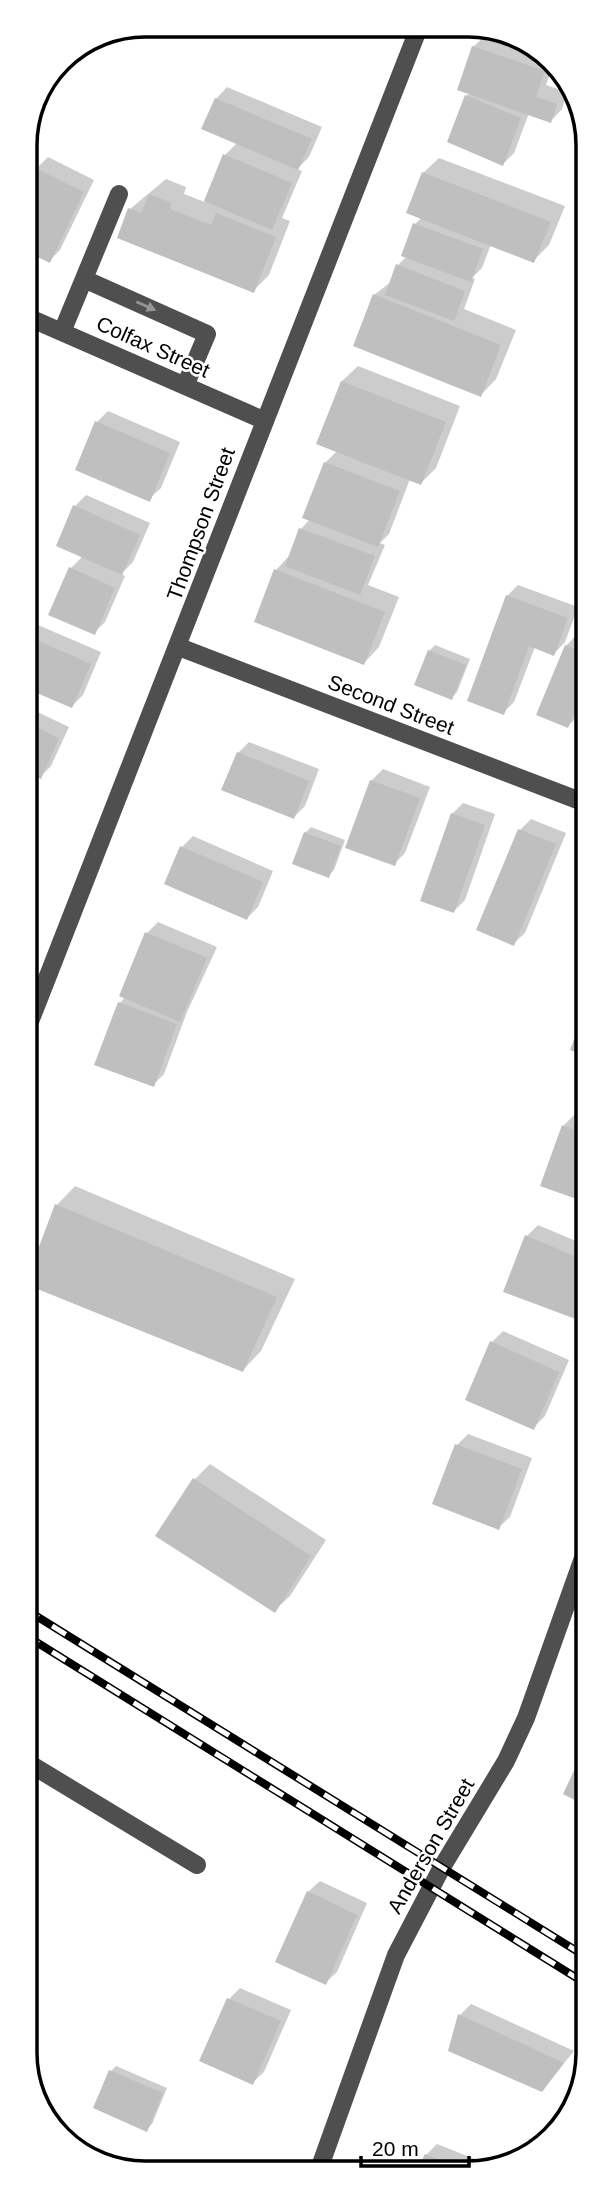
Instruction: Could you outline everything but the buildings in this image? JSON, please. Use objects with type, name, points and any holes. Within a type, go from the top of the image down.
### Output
[{"type":"street","name":"Thompson Street","points":[[37,1004],[179,647],[263,420],[415,37]]},
{"type":"street","points":[[62,332],[119,194]]},
{"type":"street","points":[[84,279],[207,334],[185,386]]},
{"type":"street","name":"Colfax Street","points":[[37,321],[263,420]]},
{"type":"street","name":"Second Street","points":[[179,647],[576,799]]},
{"type":"street","name":"Anderson Street","points":[[322,2161],[396,1955],[442,1867],[506,1761],[526,1717],[576,1577]]},
{"type":"street","points":[[37,1768],[197,1865]]},
{"type":"railway","points":[[37,1616],[576,1951]]},
{"type":"railway","points":[[37,1642],[576,1978]]}]
